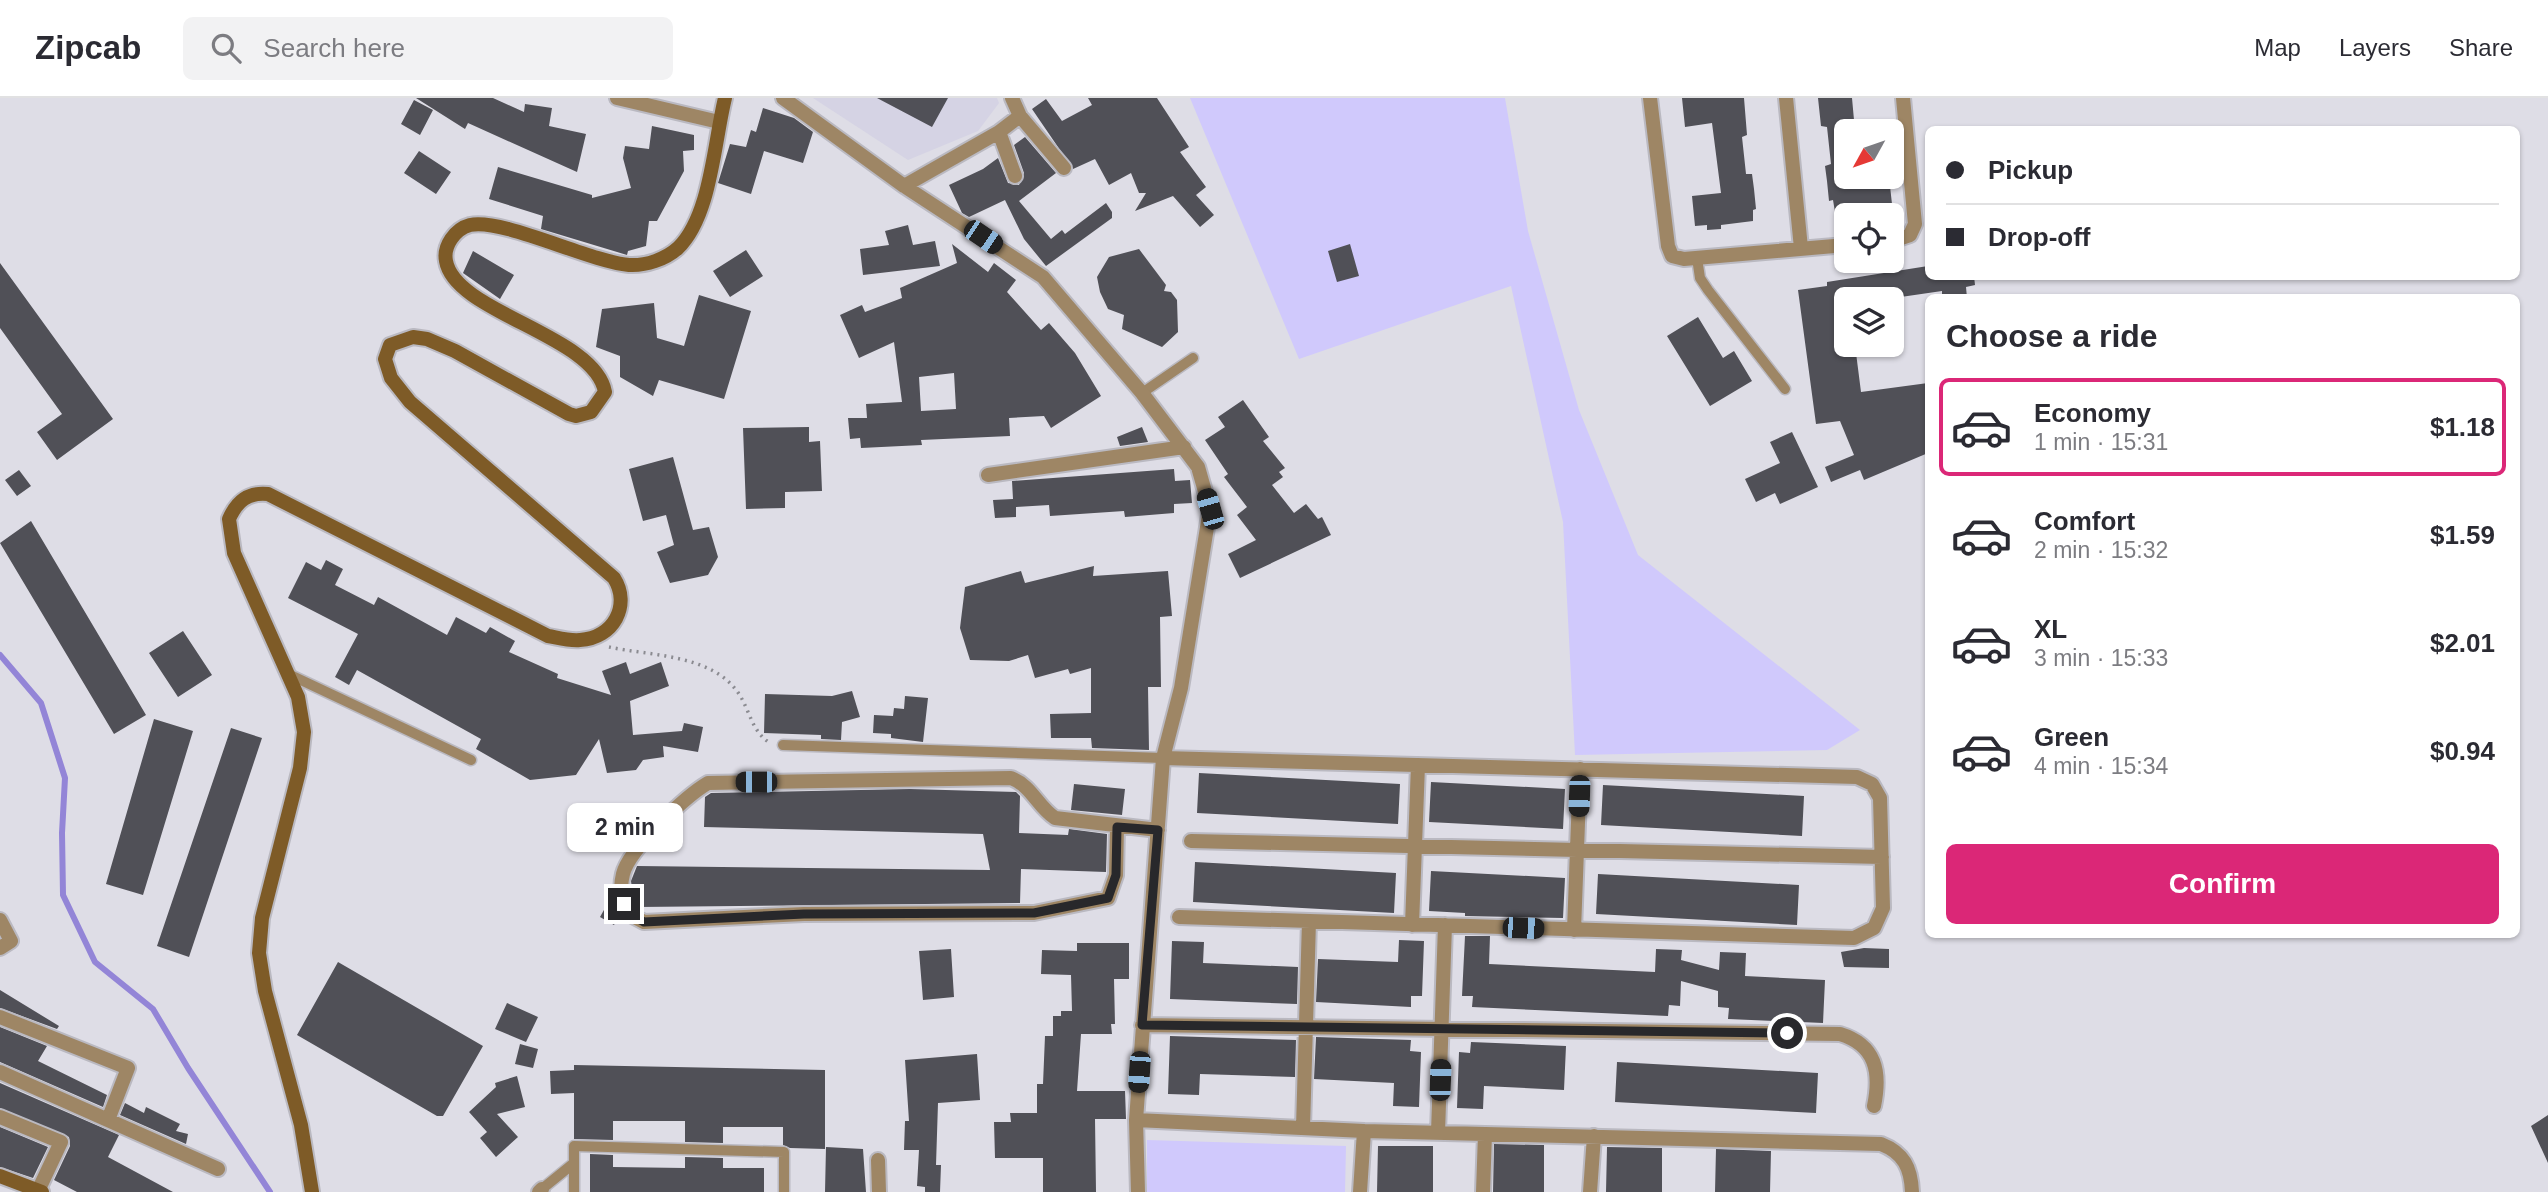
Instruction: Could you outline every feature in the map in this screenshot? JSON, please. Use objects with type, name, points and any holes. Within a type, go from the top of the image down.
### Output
[{"type":"main road","points":[[312,1190],[301,1125],[265,991],[259,953],[270,880],[300,768],[304,732],[298,697],[234,553],[229,519],[234,508],[257,493],[281,499],[548,636],[583,640],[597,636],[611,626],[619,615],[623,601],[621,590],[614,578],[505,480],[410,402],[386,369],[386,351],[390,345],[405,338],[427,339],[455,351],[569,414],[576,416],[591,412],[605,392],[597,374],[576,355],[457,281],[446,265],[450,240],[464,228],[480,225],[500,228],[601,260],[631,265],[666,257],[679,247],[701,211],[725,98]]},
{"type":"main road","points":[[0,1176],[40,1191]]},
{"type":"street","points":[[617,98],[719,122]]},
{"type":"street","points":[[783,98],[904,186],[1043,277],[1142,393],[1198,467],[1210,509],[1181,688],[1163,758],[1136,1120],[1138,1192]]},
{"type":"street","points":[[1012,98],[1020,116],[1063,168]]},
{"type":"street","points":[[1650,98],[1669,250],[1677,258],[1834,245]]},
{"type":"street","points":[[1786,98],[1801,248]]},
{"type":"street","points":[[1903,98],[1915,224],[1904,239]]},
{"type":"street","points":[[904,186],[999,132],[1020,116]]},
{"type":"street","points":[[999,132],[1015,176]]},
{"type":"street","points":[[988,475],[1184,447]]},
{"type":"street","points":[[1163,758],[1857,777],[1872,784],[1880,798],[1882,915],[1874,928],[1861,937],[1179,917]]},
{"type":"street","points":[[1412,925],[1418,765]]},
{"type":"street","points":[[1574,930],[1580,769]]},
{"type":"street","points":[[1117,827],[1116,875],[1108,898],[1034,913],[804,914],[644,922],[631,915],[621,892],[623,873],[630,858],[685,800],[708,783],[1011,778],[1025,783],[1046,812],[1055,817],[1117,827],[1158,830]]},
{"type":"street","points":[[1191,841],[1882,857]]},
{"type":"street","points":[[0,920],[11,941],[0,948]]},
{"type":"street","points":[[1303,1128],[1309,921]]},
{"type":"street","points":[[1438,1133],[1446,925]]},
{"type":"street","points":[[0,1017],[128,1068],[108,1120]]},
{"type":"street","points":[[1142,1025],[1840,1034],[1858,1041],[1876,1064],[1879,1083],[1874,1106]]},
{"type":"street","points":[[0,1072],[218,1169]]},
{"type":"street","points":[[0,1117],[61,1142],[40,1191]]},
{"type":"street","points":[[1136,1120],[1364,1131],[1881,1144],[1897,1152],[1908,1166],[1912,1192]]},
{"type":"street","points":[[1360,1192],[1364,1131]]},
{"type":"street","points":[[1483,1192],[1485,1134]]},
{"type":"street","points":[[1590,1192],[1594,1136]]},
{"type":"street","points":[[878,1160],[879,1192]]},
{"type":"lane","points":[[1697,258],[1700,278],[1708,290],[1785,389]]},
{"type":"lane","points":[[1142,393],[1193,358]]},
{"type":"lane","points":[[286,673],[471,760]]},
{"type":"lane","points":[[783,745],[1163,758]]},
{"type":"lane","points":[[574,1192],[574,1146],[784,1152],[784,1192]]},
{"type":"lane","points":[[540,1191],[574,1163]]},
{"type":"path","points":[[583,640],[674,659],[721,675],[738,692],[756,731],[769,743],[783,745]]},
{"type":"shaded area","points":[[813,98],[997,98],[999,103],[978,131],[908,160]]},
{"type":"shaded area","points":[[1190,98],[1505,98],[1528,231],[1579,410],[1638,555],[1860,730],[1827,750],[1575,755],[1563,522],[1511,286],[1299,359]]},
{"type":"shaded area","points":[[1147,1140],[1346,1146],[1345,1192],[1147,1192]]},
{"type":"building","points":[[416,98],[493,98],[524,112],[525,104],[552,108],[549,126],[586,134],[577,172],[468,123],[465,129]]},
{"type":"building","points":[[877,98],[948,98],[932,127]]},
{"type":"building","points":[[1088,98],[1157,98],[1189,147],[1180,152],[1206,187],[1196,195],[1214,215],[1200,227],[1173,196],[1135,211],[1146,193],[1139,193],[1131,173],[1109,185],[1095,159],[1073,169],[1032,109],[1046,99],[1062,121],[1092,105]]},
{"type":"building","points":[[1682,98],[1744,98],[1747,135],[1742,137],[1746,174],[1752,174],[1754,189],[1756,209],[1753,210],[1753,221],[1721,225],[1721,229],[1707,230],[1707,225],[1695,226],[1692,196],[1721,193],[1712,123],[1685,127]]},
{"type":"building","points":[[1818,98],[1852,98],[1854,119],[1834,119],[1834,189],[1890,189],[1892,203],[1834,203],[1834,206],[1833,200],[1829,201],[1825,166],[1831,164],[1827,127],[1821,126]]},
{"type":"building","points":[[414,100],[433,110],[420,135],[401,124]]},
{"type":"building","points":[[763,108],[794,118],[813,132],[803,163],[764,151],[751,194],[718,183],[730,144],[746,147],[751,130],[756,132]]},
{"type":"building","points":[[652,126],[694,135],[694,150],[683,151],[684,171],[657,221],[649,221],[646,246],[628,251],[627,255],[541,229],[543,216],[489,199],[498,167],[592,195],[592,198],[631,188],[623,158],[625,146],[649,149]]},
{"type":"building","points":[[1025,137],[1056,173],[1019,201],[1051,239],[1062,230],[1065,234],[1106,203],[1112,212],[1112,218],[1046,266],[1024,239],[1005,200],[969,217],[962,213],[949,185],[983,169],[998,158],[1008,183],[1019,185],[1024,173],[1014,145]]},
{"type":"building","points":[[419,151],[451,172],[436,194],[404,173]]},
{"type":"building","points":[[908,225],[913,245],[935,241],[940,266],[863,275],[860,249],[889,245],[885,231]]},
{"type":"building","points":[[952,244],[988,272],[994,263],[1016,280],[1007,292],[1041,330],[1049,323],[1075,353],[1101,396],[1051,428],[1044,416],[1009,418],[1010,436],[921,440],[922,445],[861,448],[860,438],[850,439],[848,418],[867,418],[866,404],[902,402],[894,342],[859,358],[840,315],[862,305],[865,312],[902,298],[900,288],[957,263]],"holes":[[[954,373],[956,409],[921,411],[919,377]]]},
{"type":"building","points":[[1350,244],[1359,276],[1337,282],[1328,251]]},
{"type":"building","points":[[1139,249],[1166,285],[1164,291],[1171,292],[1177,300],[1178,332],[1162,347],[1122,329],[1124,315],[1108,309],[1100,292],[1097,277],[1109,257]]},
{"type":"building","points":[[746,250],[763,276],[730,297],[713,271]]},
{"type":"building","points":[[473,251],[514,275],[500,299],[463,273]]},
{"type":"building","points":[[0,263],[113,419],[57,460],[37,432],[62,414],[0,328]]},
{"type":"building","points":[[1925,266],[1925,280],[1974,280],[1975,285],[1966,287],[1967,294],[1942,294],[1942,291],[1904,297],[1904,287],[1834,287],[1834,357],[1857,357],[1861,392],[1925,383],[1925,454],[1864,480],[1860,470],[1831,482],[1825,467],[1854,455],[1840,421],[1816,424],[1798,290],[1827,286],[1827,282],[1884,273],[1904,273],[1904,270]]},
{"type":"building","points":[[699,295],[751,311],[724,399],[659,380],[653,396],[620,377],[620,356],[596,347],[602,309],[654,303],[657,338],[684,346]]},
{"type":"building","points":[[1698,317],[1723,358],[1734,351],[1752,381],[1710,406],[1667,336]]},
{"type":"building","points":[[1243,400],[1269,437],[1263,441],[1285,468],[1279,472],[1283,477],[1272,485],[1294,513],[1306,504],[1318,519],[1322,517],[1331,535],[1240,578],[1228,554],[1256,540],[1237,515],[1247,507],[1224,477],[1228,474],[1205,440],[1225,427],[1218,417]]},
{"type":"building","points":[[809,427],[809,442],[820,441],[822,491],[785,492],[785,508],[746,509],[743,428]]},
{"type":"building","points":[[1142,427],[1148,442],[1120,446],[1117,437]]},
{"type":"building","points":[[1792,432],[1818,487],[1780,504],[1775,493],[1756,502],[1745,479],[1780,463],[1770,442]]},
{"type":"building","points":[[673,457],[693,530],[709,527],[718,557],[708,575],[670,583],[657,552],[674,545],[666,515],[643,521],[629,469]]},
{"type":"building","points":[[1174,469],[1175,481],[1190,480],[1192,503],[1174,504],[1174,513],[1125,517],[1124,511],[1050,516],[1049,505],[1016,507],[1016,517],[995,518],[993,500],[1013,499],[1012,481]]},
{"type":"building","points":[[19,470],[31,486],[17,496],[5,480]]},
{"type":"building","points":[[31,521],[146,715],[114,734],[0,543]]},
{"type":"building","points":[[326,560],[343,569],[335,585],[374,605],[378,597],[447,635],[456,617],[486,633],[490,627],[515,641],[509,652],[558,674],[557,678],[611,695],[602,671],[626,662],[630,674],[661,662],[669,686],[630,701],[633,735],[682,731],[684,723],[703,727],[698,752],[663,746],[664,757],[643,760],[636,770],[607,773],[599,739],[576,775],[530,780],[476,749],[481,739],[357,670],[349,685],[335,677],[358,634],[288,598],[306,562],[321,570]]},
{"type":"building","points":[[1094,566],[1093,576],[1168,571],[1172,616],[1160,617],[1161,687],[1148,687],[1149,750],[1092,748],[1091,738],[1051,738],[1050,714],[1091,713],[1091,668],[1070,674],[1068,669],[1035,678],[1028,655],[1009,661],[970,660],[960,628],[965,587],[1021,571],[1025,583]]},
{"type":"building","points":[[183,631],[212,675],[178,697],[149,653]]},
{"type":"building","points":[[852,691],[860,717],[842,722],[841,740],[821,739],[821,735],[764,733],[765,694],[832,696]]},
{"type":"building","points":[[905,696],[928,698],[923,742],[891,738],[891,734],[873,733],[874,715],[893,716],[894,708],[904,709]]},
{"type":"building","points":[[154,719],[193,731],[143,895],[106,884]]},
{"type":"building","points":[[231,728],[262,738],[189,957],[157,946]]},
{"type":"building","points":[[1199,773],[1400,784],[1398,824],[1197,813]]},
{"type":"building","points":[[1431,782],[1565,789],[1563,829],[1429,822]]},
{"type":"building","points":[[1074,784],[1125,789],[1122,815],[1071,810]]},
{"type":"building","points":[[1603,785],[1804,796],[1802,836],[1601,825]]},
{"type":"building","points":[[910,789],[1016,792],[1020,796],[1019,833],[1068,835],[1069,829],[1107,834],[1106,872],[1021,869],[1020,903],[638,907],[633,897],[631,881],[637,866],[990,870],[983,834],[704,827],[705,797],[711,793]]},
{"type":"building","points":[[1195,862],[1396,873],[1394,913],[1193,902]]},
{"type":"building","points":[[1431,871],[1565,878],[1563,918],[1465,916],[1465,913],[1429,911]]},
{"type":"building","points":[[1598,874],[1799,885],[1797,925],[1596,914]]},
{"type":"building","points":[[609,901],[619,915],[614,925],[600,917]]},
{"type":"building","points":[[1465,936],[1490,936],[1489,964],[1655,972],[1656,949],[1682,950],[1681,960],[1719,970],[1720,952],[1746,953],[1745,976],[1825,980],[1823,1023],[1728,1019],[1729,1008],[1718,1007],[1718,991],[1681,981],[1680,1006],[1669,1005],[1668,1016],[1472,1007],[1473,996],[1462,996]]},
{"type":"building","points":[[1399,940],[1424,941],[1422,996],[1411,996],[1411,1007],[1316,1002],[1318,959],[1398,962]]},
{"type":"building","points":[[1172,941],[1204,942],[1203,963],[1298,967],[1297,1004],[1170,999]]},
{"type":"building","points":[[1077,943],[1129,943],[1129,979],[1114,979],[1115,1024],[1111,1024],[1112,1034],[1081,1034],[1077,1091],[1125,1091],[1126,1119],[1095,1119],[1096,1192],[1043,1192],[1043,1158],[995,1158],[994,1122],[1011,1122],[1010,1113],[1037,1113],[1037,1084],[1043,1084],[1045,1036],[1053,1036],[1053,1016],[1061,1016],[1061,1011],[1072,1011],[1071,975],[1041,974],[1042,950],[1077,951]]},
{"type":"building","points":[[1864,948],[1889,949],[1889,968],[1844,967],[1841,952]]},
{"type":"building","points":[[951,949],[954,997],[923,1000],[919,951]]},
{"type":"building","points":[[338,962],[483,1046],[443,1116],[437,1116],[297,1035]]},
{"type":"building","points":[[0,990],[59,1026],[57,1029],[0,1008]]},
{"type":"building","points":[[507,1003],[538,1017],[526,1042],[495,1029]]},
{"type":"building","points":[[0,1027],[47,1046],[38,1061],[107,1095],[103,1107],[0,1062]]},
{"type":"building","points":[[1170,1036],[1296,1040],[1295,1077],[1200,1074],[1199,1095],[1168,1094]]},
{"type":"building","points":[[1316,1037],[1411,1040],[1410,1051],[1421,1052],[1419,1107],[1393,1106],[1394,1083],[1314,1079]]},
{"type":"building","points":[[1471,1042],[1566,1046],[1564,1090],[1484,1086],[1483,1109],[1457,1108],[1459,1052],[1470,1053]]},
{"type":"building","points":[[520,1044],[538,1049],[533,1068],[515,1064]]},
{"type":"building","points":[[977,1054],[980,1100],[938,1103],[936,1165],[941,1165],[940,1192],[925,1192],[925,1187],[917,1186],[919,1150],[904,1150],[905,1121],[909,1121],[905,1060]]},
{"type":"building","points":[[1617,1062],[1818,1073],[1816,1113],[1615,1102]]},
{"type":"building","points":[[574,1065],[825,1070],[825,1149],[790,1148],[783,1145],[783,1127],[723,1127],[723,1143],[685,1142],[685,1121],[613,1121],[613,1140],[574,1139],[574,1093],[551,1094],[550,1071],[574,1070]]},
{"type":"building","points":[[517,1076],[525,1107],[497,1114],[518,1137],[496,1157],[480,1138],[487,1132],[469,1112],[496,1087],[495,1083]]},
{"type":"building","points":[[0,1083],[119,1135],[108,1157],[173,1192],[77,1192],[54,1180],[70,1146],[69,1137],[0,1108]]},
{"type":"building","points":[[125,1103],[144,1113],[146,1107],[180,1124],[176,1131],[188,1134],[186,1144],[120,1115]]},
{"type":"building","points":[[2548,1115],[2548,1163],[2531,1126]]},
{"type":"building","points":[[0,1127],[48,1147],[33,1178],[0,1167]]},
{"type":"building","points":[[1494,1144],[1544,1145],[1544,1192],[1493,1192]]},
{"type":"building","points":[[1378,1146],[1433,1146],[1433,1192],[1377,1192]]},
{"type":"building","points":[[826,1147],[863,1149],[866,1192],[825,1192]]},
{"type":"building","points":[[1607,1147],[1662,1148],[1662,1192],[1606,1192]]},
{"type":"building","points":[[1716,1149],[1771,1151],[1770,1192],[1715,1192]]},
{"type":"building","points":[[590,1154],[613,1155],[613,1167],[685,1168],[685,1157],[723,1158],[723,1168],[764,1168],[764,1192],[590,1192]]},
{"type":"waterway","points":[[0,655],[41,703],[65,778],[63,895],[95,962],[153,1009],[188,1068],[270,1192]]},
{"type":"route","points":[[624,904],[631,915],[644,922],[804,914],[1034,913],[1108,898],[1112,894],[1116,875],[1117,827],[1158,830],[1142,1025],[1787,1033]]}]
